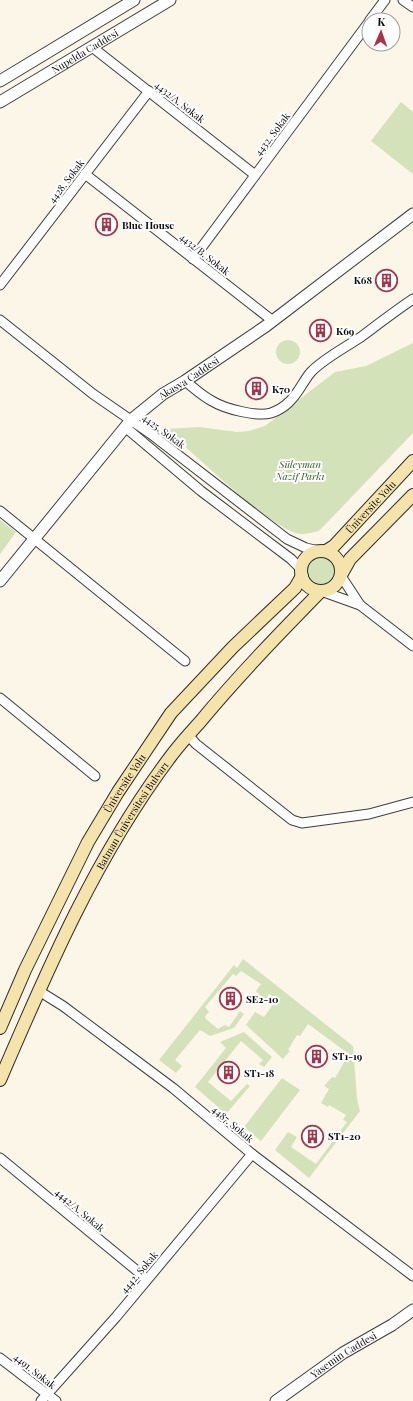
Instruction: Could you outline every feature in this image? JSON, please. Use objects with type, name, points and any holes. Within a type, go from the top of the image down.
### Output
[{"type":"main road","name":"Üniversite Yolu","points":[[322,551],[334,546],[413,461]]},
{"type":"main road","points":[[341,576],[340,564],[332,553],[322,551],[312,553],[303,562],[302,572],[305,582],[309,587],[321,591],[334,587],[338,582],[350,560],[413,495]]},
{"type":"main road","name":"Üniversite Yolu","points":[[0,1028],[28,963],[88,842],[118,792],[171,712],[233,647],[295,588],[302,572]]},
{"type":"main road","name":"Batman Üniversitesi Bulvarı","points":[[0,1080],[38,991],[101,863],[132,813],[171,756],[188,735],[227,690],[321,591]]},
{"type":"street","name":"Nupelda Caddesi","points":[[0,81],[134,0]]},
{"type":"street","name":"Nupelda Caddesi","points":[[0,102],[170,0]]},
{"type":"street","name":"4432. Sokak","points":[[376,12],[385,0]]},
{"type":"street","points":[[403,0],[413,7]]},
{"type":"street","name":"4432. Sokak","points":[[193,259],[361,33]]},
{"type":"street","name":"4432/A. Sokak","points":[[92,47],[255,175]]},
{"type":"street","name":"4428. Sokak","points":[[0,285],[149,91]]},
{"type":"street","name":"4432/B. Sokak","points":[[85,174],[273,321]]},
{"type":"street","name":"Akasya Caddesi","points":[[0,581],[128,424],[163,394],[273,321],[413,214]]},
{"type":"street","points":[[184,381],[212,401],[224,407],[263,414],[271,413],[290,402],[311,372],[335,353],[413,299]]},
{"type":"street","name":"4425. Sokak","points":[[0,320],[93,394],[128,424],[151,434],[287,539],[306,548],[322,551]]},
{"type":"street","points":[[128,424],[201,491],[291,559],[302,572]]},
{"type":"street","points":[[0,511],[185,661]]},
{"type":"street","points":[[341,576],[360,605]]},
{"type":"street","points":[[321,591],[360,605],[413,646]]},
{"type":"street","points":[[0,698],[95,776]]},
{"type":"street","points":[[188,735],[196,744],[292,820],[302,823],[369,814],[413,802]]},
{"type":"street","name":"4487. Sokak","points":[[38,991],[63,1006],[173,1088],[252,1154],[413,1276]]},
{"type":"street","name":"4442. Sokak","points":[[41,1401],[116,1317],[252,1154]]},
{"type":"street","name":"4442/A. Sokak","points":[[0,1158],[147,1279]]},
{"type":"street","name":"Yasemin Caddesi","points":[[276,1401],[343,1353],[392,1325],[413,1310]]},
{"type":"street","name":"4491. Sokak","points":[[0,1358],[56,1401]]},
{"type":"green space","points":[[401,102],[413,112],[413,174],[371,141]]},
{"type":"green space","points":[[288,340],[296,344],[300,352],[296,360],[288,364],[280,360],[276,352],[280,344]]},
{"type":"green space","name":"Süleyman Nazif Parkı","points":[[413,343],[413,433],[319,531],[301,534],[289,530],[273,520],[233,489],[166,429],[199,427],[237,432],[249,431],[265,426],[335,372],[366,366]]},
{"type":"green space","points":[[0,520],[16,532],[0,554]]},
{"type":"green space","points":[[322,557],[333,561],[337,572],[333,583],[322,587],[311,583],[307,572],[311,561]]},
{"type":"green space","points":[[243,959],[353,1046],[357,1099],[360,1111],[309,1178],[275,1150],[288,1132],[297,1137],[291,1147],[316,1164],[347,1122],[343,1120],[346,1115],[329,1105],[328,1107],[321,1103],[329,1089],[324,1086],[332,1077],[335,1078],[349,1054],[308,1024],[300,1036],[297,1035],[288,1050],[290,1051],[283,1059],[246,1025],[255,1012],[264,1017],[277,999],[269,994],[265,1001],[256,991],[261,984],[241,971],[236,976],[233,974],[205,1007],[209,1012],[205,1016],[206,1019],[218,1029],[225,1025],[229,1027],[240,1011],[244,1014],[234,1028],[210,1036],[200,1030],[175,1060],[182,1066],[176,1073],[159,1060],[234,965],[237,968]]},
{"type":"green space","points":[[244,1032],[272,1057],[264,1067],[259,1064],[263,1060],[241,1041],[208,1082],[231,1101],[247,1084],[250,1086],[226,1114],[195,1087],[226,1048],[220,1042]]},
{"type":"green space","points":[[282,1078],[300,1090],[261,1141],[244,1127]]},
{"type":"place","name":"Blue House","points":[[106,225]]},
{"type":"place","name":"K68","points":[[387,280]]},
{"type":"place","name":"K69","points":[[321,331]]},
{"type":"place","name":"K70","points":[[257,389]]},
{"type":"place","name":"SE2-10","points":[[231,999]]},
{"type":"place","name":"ST1-19","points":[[317,1056]]},
{"type":"place","name":"ST1-18","points":[[228,1073]]},
{"type":"place","name":"ST1-20","points":[[313,1136]]}]
